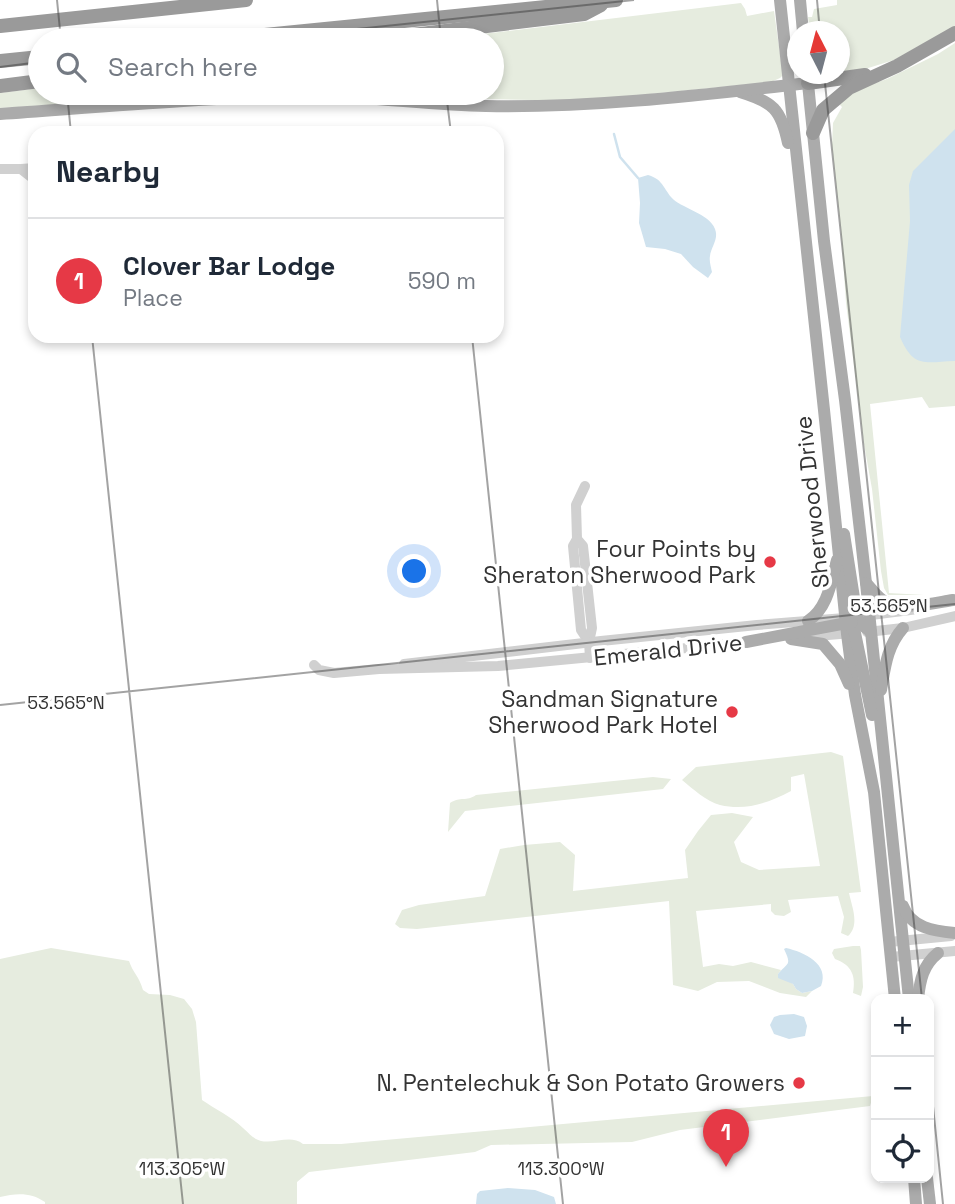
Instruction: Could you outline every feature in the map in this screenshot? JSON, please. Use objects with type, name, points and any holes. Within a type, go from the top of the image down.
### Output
[{"type":"highway","points":[[127,13],[183,0]]},
{"type":"highway","points":[[0,26],[246,0]]},
{"type":"highway","points":[[335,28],[616,0]]},
{"type":"highway","points":[[470,28],[584,14],[608,1]]},
{"type":"highway","points":[[813,133],[823,110],[849,88],[897,66],[955,33]]},
{"type":"highway","points":[[0,61],[28,58]]},
{"type":"highway","points":[[850,77],[897,66]]},
{"type":"highway","points":[[0,86],[28,82]]},
{"type":"main road","points":[[800,3],[802,21]]},
{"type":"main road","name":"Sherwood Drive","points":[[780,4],[839,553],[853,623],[855,695],[874,792],[895,994]]},
{"type":"main road","points":[[466,105],[571,106],[791,84]]},
{"type":"main road","name":"Sherwood Drive","points":[[809,84],[824,241],[866,583],[853,623]]},
{"type":"main road","points":[[736,91],[763,100],[780,116],[800,193]]},
{"type":"main road","points":[[0,114],[128,105]]},
{"type":"main road","points":[[834,504],[842,520],[853,623],[872,715],[881,733]]},
{"type":"main road","points":[[808,621],[825,601],[839,553]]},
{"type":"main road","points":[[866,583],[884,601],[894,604],[917,605],[954,600]]},
{"type":"main road","points":[[746,642],[853,623]]},
{"type":"main road","name":"Sherwood Drive","points":[[853,623],[871,632],[909,994]]},
{"type":"main road","points":[[878,708],[892,642],[903,628]]},
{"type":"main road","points":[[791,639],[823,644],[840,664],[855,695]]},
{"type":"main road","points":[[897,888],[904,910],[911,920],[955,935]]},
{"type":"main road","points":[[919,994],[926,964],[939,953]]},
{"type":"main road","points":[[914,1183],[916,1204]]},
{"type":"main road","points":[[928,1183],[930,1204]]},
{"type":"street","points":[[0,169],[28,168]]},
{"type":"street","points":[[21,169],[28,174]]},
{"type":"street","points":[[585,486],[576,505],[577,539],[573,546],[582,630],[589,642],[590,658]]},
{"type":"street","name":"Emerald Drive","points":[[379,668],[498,667],[791,639],[954,600]]},
{"type":"street","points":[[871,632],[955,616]]},
{"type":"street","name":"Emerald Drive","points":[[314,665],[319,670],[334,673],[589,642],[808,621],[853,623]]},
{"type":"street","points":[[890,942],[955,935]]},
{"type":"street","points":[[891,957],[955,951]]},
{"type":"shaded area","points":[[837,0],[955,0],[955,26],[894,60],[850,74],[850,21],[809,21],[808,17],[812,17],[814,9],[837,5]]},
{"type":"shaded area","points":[[741,3],[747,16],[774,11],[783,75],[771,82],[581,101],[504,99],[504,31]]},
{"type":"shaded area","points":[[955,43],[955,406],[929,408],[922,397],[870,404],[889,593],[924,595],[888,595],[881,571],[846,303],[832,145],[833,123],[842,107],[838,103],[861,88],[887,79]]},
{"type":"shaded area","points":[[28,90],[28,105],[54,105],[0,108],[0,93]]},
{"type":"shaded area","points":[[831,752],[843,756],[861,892],[849,893],[854,921],[852,932],[848,936],[841,933],[844,917],[838,896],[788,900],[791,912],[784,916],[775,915],[771,911],[771,904],[696,911],[703,967],[719,964],[733,966],[751,962],[781,970],[778,974],[796,989],[802,993],[812,991],[806,997],[780,993],[749,981],[717,982],[698,991],[673,985],[669,901],[417,929],[400,928],[395,924],[402,910],[419,905],[485,896],[500,849],[524,845],[560,842],[575,855],[573,891],[688,878],[685,850],[711,815],[732,813],[753,817],[734,842],[741,862],[759,870],[820,866],[804,774],[791,777],[791,791],[765,802],[739,807],[715,803],[682,780],[696,767]]},
{"type":"shaded area","points":[[653,777],[671,779],[663,789],[465,811],[448,832],[450,803],[457,800],[476,795]]},
{"type":"shaded area","points":[[860,946],[861,950],[861,996],[853,993],[852,972],[845,964],[835,959],[832,953],[834,949]]},
{"type":"shaded area","points":[[51,948],[129,961],[143,990],[149,994],[184,999],[192,1009],[196,1022],[202,1100],[261,1141],[288,1139],[303,1144],[341,1144],[871,1096],[871,1103],[870,1106],[680,1130],[632,1142],[491,1145],[475,1152],[309,1172],[297,1182],[297,1204],[45,1204],[29,1195],[0,1197],[0,959]]},
{"type":"water","points":[[955,129],[955,361],[928,362],[916,359],[910,354],[900,337],[910,221],[909,185],[913,171]]},
{"type":"water","points":[[648,175],[659,181],[675,201],[712,223],[716,233],[710,258],[712,272],[708,278],[681,254],[646,247],[639,223],[638,178]]},
{"type":"water","points":[[784,949],[807,956],[819,965],[823,978],[821,986],[802,993],[793,984],[778,978],[778,974],[788,963]]},
{"type":"water","points":[[794,1014],[804,1017],[807,1026],[805,1036],[789,1039],[774,1034],[770,1025],[774,1017]]},
{"type":"water","points":[[508,1188],[535,1190],[554,1197],[556,1204],[476,1204],[480,1191]]},
{"type":"waterway","points":[[614,134],[620,157],[638,178]]},
{"type":"place","name":"Four Points by Sheraton Sherwood Park","points":[[770,562]]},
{"type":"place","name":"Sandman Signature Sherwood Park Hotel","points":[[732,712]]},
{"type":"place","name":"N. Pentelechuk & Son Potato Growers","points":[[799,1083]]},
{"type":"place","name":"Clover Bar Lodge","points":[[726,1167]]}]
